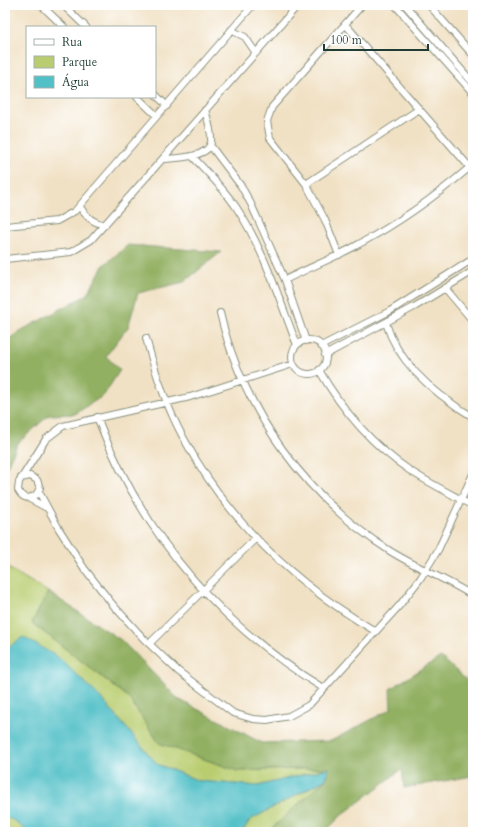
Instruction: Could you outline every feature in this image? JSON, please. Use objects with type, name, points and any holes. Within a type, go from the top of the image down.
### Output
[{"type":"street","points":[[41,5],[63,26]]},
{"type":"street","points":[[63,5],[85,26]]},
{"type":"street","points":[[5,226],[57,220],[70,215],[80,207],[253,5]]},
{"type":"street","points":[[5,259],[71,252],[91,240],[298,5]]},
{"type":"street","points":[[339,255],[325,220],[306,184],[270,138],[267,127],[268,116],[272,107],[362,5]]},
{"type":"street","points":[[395,5],[473,93]]},
{"type":"street","points":[[405,5],[473,83]]},
{"type":"street","points":[[429,5],[473,55]]},
{"type":"street","points":[[285,280],[339,255],[378,234],[471,170],[345,24]]},
{"type":"street","points":[[232,30],[245,37],[256,53]]},
{"type":"street","points":[[156,95],[166,106]]},
{"type":"street","points":[[138,98],[157,116]]},
{"type":"street","points":[[306,184],[419,109]]},
{"type":"street","points":[[205,110],[210,129],[210,145],[241,186],[251,204],[285,280],[306,341]]},
{"type":"street","points":[[163,159],[192,156],[204,151],[210,145]]},
{"type":"street","points":[[192,156],[236,207],[251,233],[274,284],[297,345]]},
{"type":"street","points":[[80,207],[88,218],[105,225]]},
{"type":"street","points":[[321,346],[390,312],[473,259]]},
{"type":"street","points":[[325,355],[386,323],[473,271]]},
{"type":"street","points":[[445,288],[473,321]]},
{"type":"street","points":[[220,313],[231,351],[270,431],[292,463],[317,492],[345,518],[370,538],[392,552],[473,596]]},
{"type":"street","points":[[386,323],[396,346],[413,368],[444,398],[473,417]]},
{"type":"street","points":[[146,338],[167,402],[182,436],[200,467],[231,509],[256,538],[318,594],[376,631]]},
{"type":"street","points":[[306,341],[316,342],[321,346],[325,355],[325,363],[314,373],[304,373],[293,364],[292,354],[297,345],[306,341]]},
{"type":"street","points":[[47,508],[24,497],[18,490],[18,486],[21,478],[36,458],[46,439],[63,426],[167,402],[293,364]]},
{"type":"street","points":[[319,370],[343,406],[385,451],[409,469],[473,506]]},
{"type":"street","points":[[97,417],[114,459],[136,500],[160,538],[203,592],[235,623],[263,647],[323,688]]},
{"type":"street","points":[[34,477],[36,458]]},
{"type":"street","points":[[21,478],[25,476],[34,477],[40,483],[39,492],[71,549],[98,587],[149,644],[178,671],[233,713],[246,718],[266,720],[289,716],[308,705],[399,606],[426,571],[438,550],[473,474]]},
{"type":"street","points":[[28,498],[36,496],[39,492]]},
{"type":"street","points":[[149,644],[256,538]]},
{"type":"green space","points":[[128,245],[221,252],[184,282],[138,293],[128,327],[106,356],[120,370],[104,395],[75,414],[49,415],[18,443],[5,470],[5,342],[20,331],[87,295],[103,266]]},
{"type":"green space","points":[[5,566],[48,592],[32,623],[128,697],[159,743],[238,771],[329,768],[258,786],[199,781],[157,764],[101,698],[7,648],[5,652]]},
{"type":"green space","points":[[48,592],[121,640],[178,699],[262,743],[331,741],[391,709],[390,689],[441,657],[473,686],[473,774],[472,776],[404,788],[402,769],[342,815],[325,832],[268,832],[326,779],[329,768],[238,771],[159,743],[128,697],[32,623]]},
{"type":"green space","points":[[326,779],[268,832],[242,832],[250,820]]},
{"type":"green space","points":[[5,817],[15,821],[27,832],[5,832]]},
{"type":"water","points":[[23,637],[58,657],[101,698],[157,764],[199,781],[258,786],[329,768],[326,779],[250,820],[242,832],[27,832],[15,821],[5,817],[5,652],[7,648]]}]
